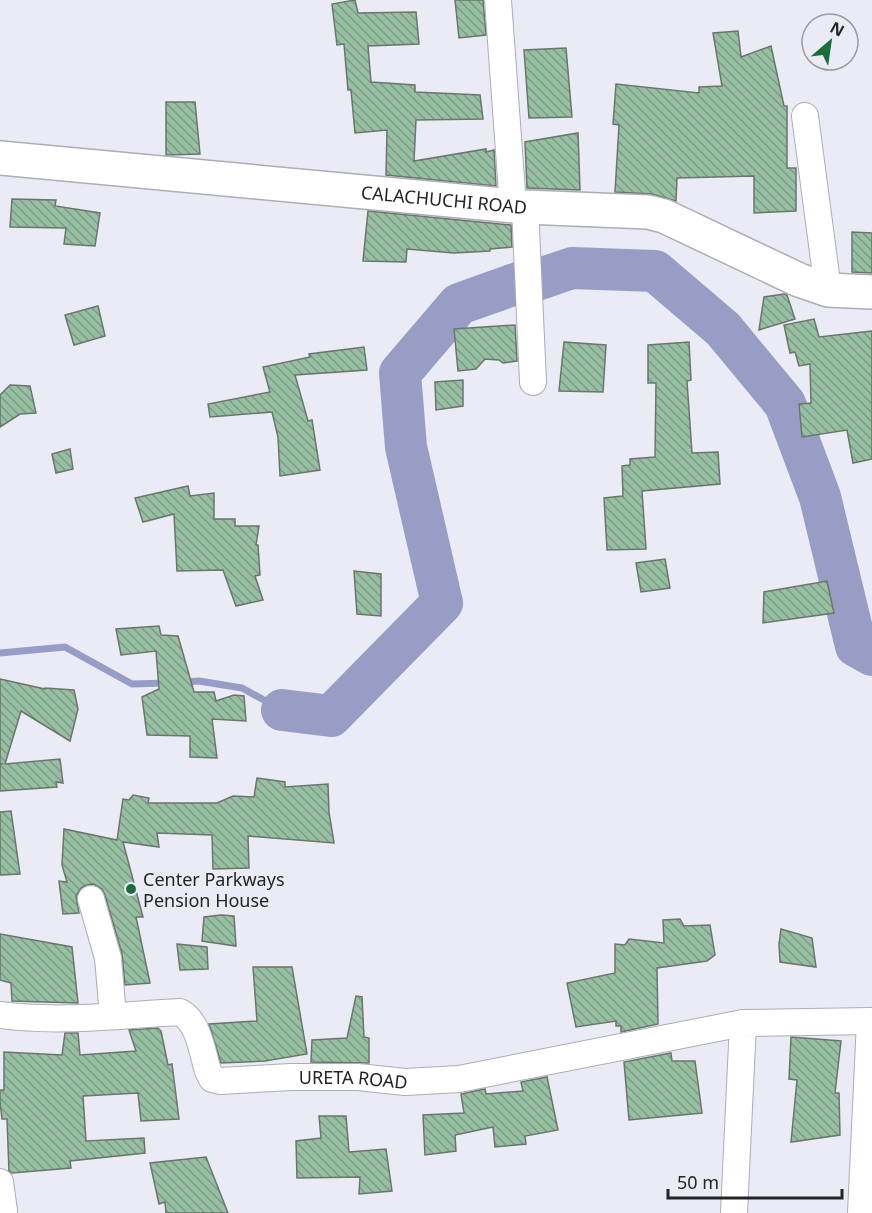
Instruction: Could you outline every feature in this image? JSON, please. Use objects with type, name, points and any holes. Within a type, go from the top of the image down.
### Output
[{"type":"street","points":[[498,0],[534,382]]},
{"type":"street","points":[[805,116],[828,290]]},
{"type":"street","name":"CALACHUCHI ROAD","points":[[0,158],[519,207],[648,212],[664,216],[799,280],[828,290],[872,292]]},
{"type":"street","points":[[91,899],[108,958],[113,1016]]},
{"type":"street","name":"URETA ROAD","points":[[0,1015],[33,1019],[180,1012],[192,1023],[207,1071],[212,1079],[220,1081],[291,1077],[358,1077],[405,1082],[459,1079],[743,1023]]},
{"type":"street","points":[[734,1213],[743,1023],[871,1021],[861,1213]]},
{"type":"street","points":[[0,1182],[4,1211]]},
{"type":"building","points":[[355,0],[358,13],[416,12],[419,44],[368,46],[371,82],[415,85],[415,92],[480,95],[483,119],[416,120],[414,161],[486,149],[486,152],[494,150],[496,186],[386,175],[387,130],[355,133],[344,44],[337,45],[332,4]]},
{"type":"building","points":[[455,0],[483,0],[486,35],[459,38]]},
{"type":"building","points":[[738,31],[741,57],[771,46],[784,106],[787,106],[787,168],[796,168],[796,211],[754,213],[754,176],[677,178],[676,201],[652,194],[615,192],[619,125],[613,124],[616,84],[699,93],[699,87],[722,86],[713,33]]},
{"type":"building","points":[[566,48],[572,117],[529,118],[524,50]]},
{"type":"building","points":[[166,102],[195,102],[200,154],[166,155]]},
{"type":"building","points":[[578,133],[580,190],[527,188],[525,142]]},
{"type":"building","points":[[12,199],[56,200],[55,206],[100,213],[95,246],[64,244],[66,228],[10,227]]},
{"type":"building","points":[[368,211],[511,225],[512,247],[454,253],[407,249],[406,262],[363,261]]},
{"type":"building","points":[[852,232],[872,233],[872,273],[852,272]]},
{"type":"building","points":[[787,295],[795,319],[759,330],[764,297]]},
{"type":"building","points":[[98,306],[105,336],[74,345],[65,315]]},
{"type":"building","points":[[814,319],[819,337],[872,331],[872,459],[853,463],[847,430],[802,437],[799,404],[811,403],[810,364],[799,366],[795,352],[790,353],[784,325]]},
{"type":"building","points":[[515,325],[517,361],[503,363],[499,360],[485,359],[476,369],[458,371],[454,329]]},
{"type":"building","points":[[564,342],[606,345],[603,392],[559,391]]},
{"type":"building","points":[[689,342],[691,380],[687,381],[692,453],[718,452],[720,484],[642,491],[646,549],[607,550],[604,498],[623,496],[622,466],[630,465],[630,459],[655,457],[656,383],[648,383],[648,345]]},
{"type":"building","points":[[364,347],[367,370],[295,375],[308,421],[312,420],[320,470],[280,476],[278,437],[272,412],[210,417],[208,404],[270,392],[263,367],[310,357],[309,354]]},
{"type":"building","points":[[463,380],[463,406],[436,410],[435,382]]},
{"type":"building","points":[[10,385],[30,386],[36,413],[20,414],[0,427],[0,395]]},
{"type":"building","points":[[70,449],[73,469],[56,473],[52,454]]},
{"type":"building","points":[[188,486],[190,496],[214,493],[214,519],[235,519],[235,526],[259,526],[256,545],[258,545],[260,575],[255,576],[263,600],[236,606],[223,570],[177,571],[174,514],[143,522],[135,498]]},
{"type":"building","points":[[665,559],[670,588],[641,592],[636,563]]},
{"type":"building","points":[[354,571],[381,574],[381,616],[357,614]]},
{"type":"building","points":[[827,581],[834,613],[763,623],[764,592]]},
{"type":"building","points":[[159,626],[161,635],[178,636],[194,692],[214,692],[216,701],[234,695],[244,696],[246,721],[212,719],[217,758],[190,757],[190,736],[147,735],[142,697],[159,689],[156,651],[121,655],[116,629]]},
{"type":"building","points":[[0,679],[45,689],[74,690],[78,709],[70,741],[21,711],[5,764],[60,759],[63,783],[56,782],[57,787],[0,791]]},
{"type":"building","points":[[257,778],[285,782],[285,787],[328,784],[329,812],[334,843],[248,836],[249,868],[213,869],[212,835],[157,833],[159,847],[123,842],[143,917],[136,917],[150,983],[125,985],[122,954],[102,889],[94,884],[81,888],[76,896],[79,913],[63,914],[59,881],[67,882],[62,865],[64,829],[117,840],[123,799],[129,800],[133,795],[149,798],[148,803],[217,803],[233,796],[254,797]]},
{"type":"building","points":[[11,811],[20,874],[0,875],[0,812]]},
{"type":"building","points":[[234,916],[236,946],[202,941],[204,917]]},
{"type":"building","points":[[680,919],[684,926],[710,925],[715,955],[707,961],[657,968],[658,1024],[621,1032],[621,1026],[616,1026],[616,1021],[576,1027],[567,983],[615,973],[615,944],[625,945],[629,939],[664,943],[663,920]]},
{"type":"building","points":[[781,929],[812,938],[816,967],[780,962]]},
{"type":"building","points":[[0,934],[72,947],[78,1003],[12,1001],[11,983],[0,980]]},
{"type":"building","points":[[177,944],[207,947],[208,969],[180,970]]},
{"type":"building","points":[[253,967],[292,967],[307,1054],[265,1061],[221,1063],[209,1024],[257,1021]]},
{"type":"building","points":[[356,996],[362,997],[364,1037],[369,1038],[369,1063],[311,1062],[312,1040],[347,1038]]},
{"type":"building","points":[[158,1028],[161,1031],[168,1065],[172,1064],[179,1119],[141,1121],[138,1093],[83,1096],[86,1141],[144,1138],[145,1153],[70,1161],[71,1168],[12,1173],[9,1171],[7,1119],[2,1119],[0,1102],[0,1090],[4,1090],[4,1052],[62,1055],[65,1033],[78,1033],[80,1055],[136,1051],[129,1030]]},
{"type":"building","points":[[791,1037],[841,1041],[835,1093],[839,1093],[840,1135],[791,1142],[797,1080],[789,1079]]},
{"type":"building","points":[[671,1053],[672,1061],[695,1061],[702,1113],[629,1120],[624,1062]]},
{"type":"building","points":[[547,1077],[558,1130],[525,1136],[526,1144],[495,1147],[493,1127],[455,1135],[456,1151],[425,1155],[423,1115],[464,1113],[461,1094],[485,1089],[486,1094],[523,1091],[521,1082]]},
{"type":"building","points":[[319,1116],[346,1116],[349,1152],[386,1149],[392,1191],[359,1194],[360,1177],[297,1178],[296,1141],[321,1138]]},
{"type":"building","points":[[206,1157],[228,1213],[166,1213],[165,1202],[159,1204],[150,1163]]},
{"type":"waterway","points":[[534,281],[572,268],[655,271],[723,329],[785,404],[820,497],[856,646],[872,655]]},
{"type":"waterway","points":[[282,710],[331,716],[442,603],[406,447],[400,373],[459,304],[521,282]]},
{"type":"waterway","points":[[0,653],[65,647],[132,684],[167,683]]},
{"type":"waterway","points":[[184,682],[199,681],[242,688],[282,710]]},
{"type":"place","name":"Center Parkways Pension House","points":[[131,889]]}]
